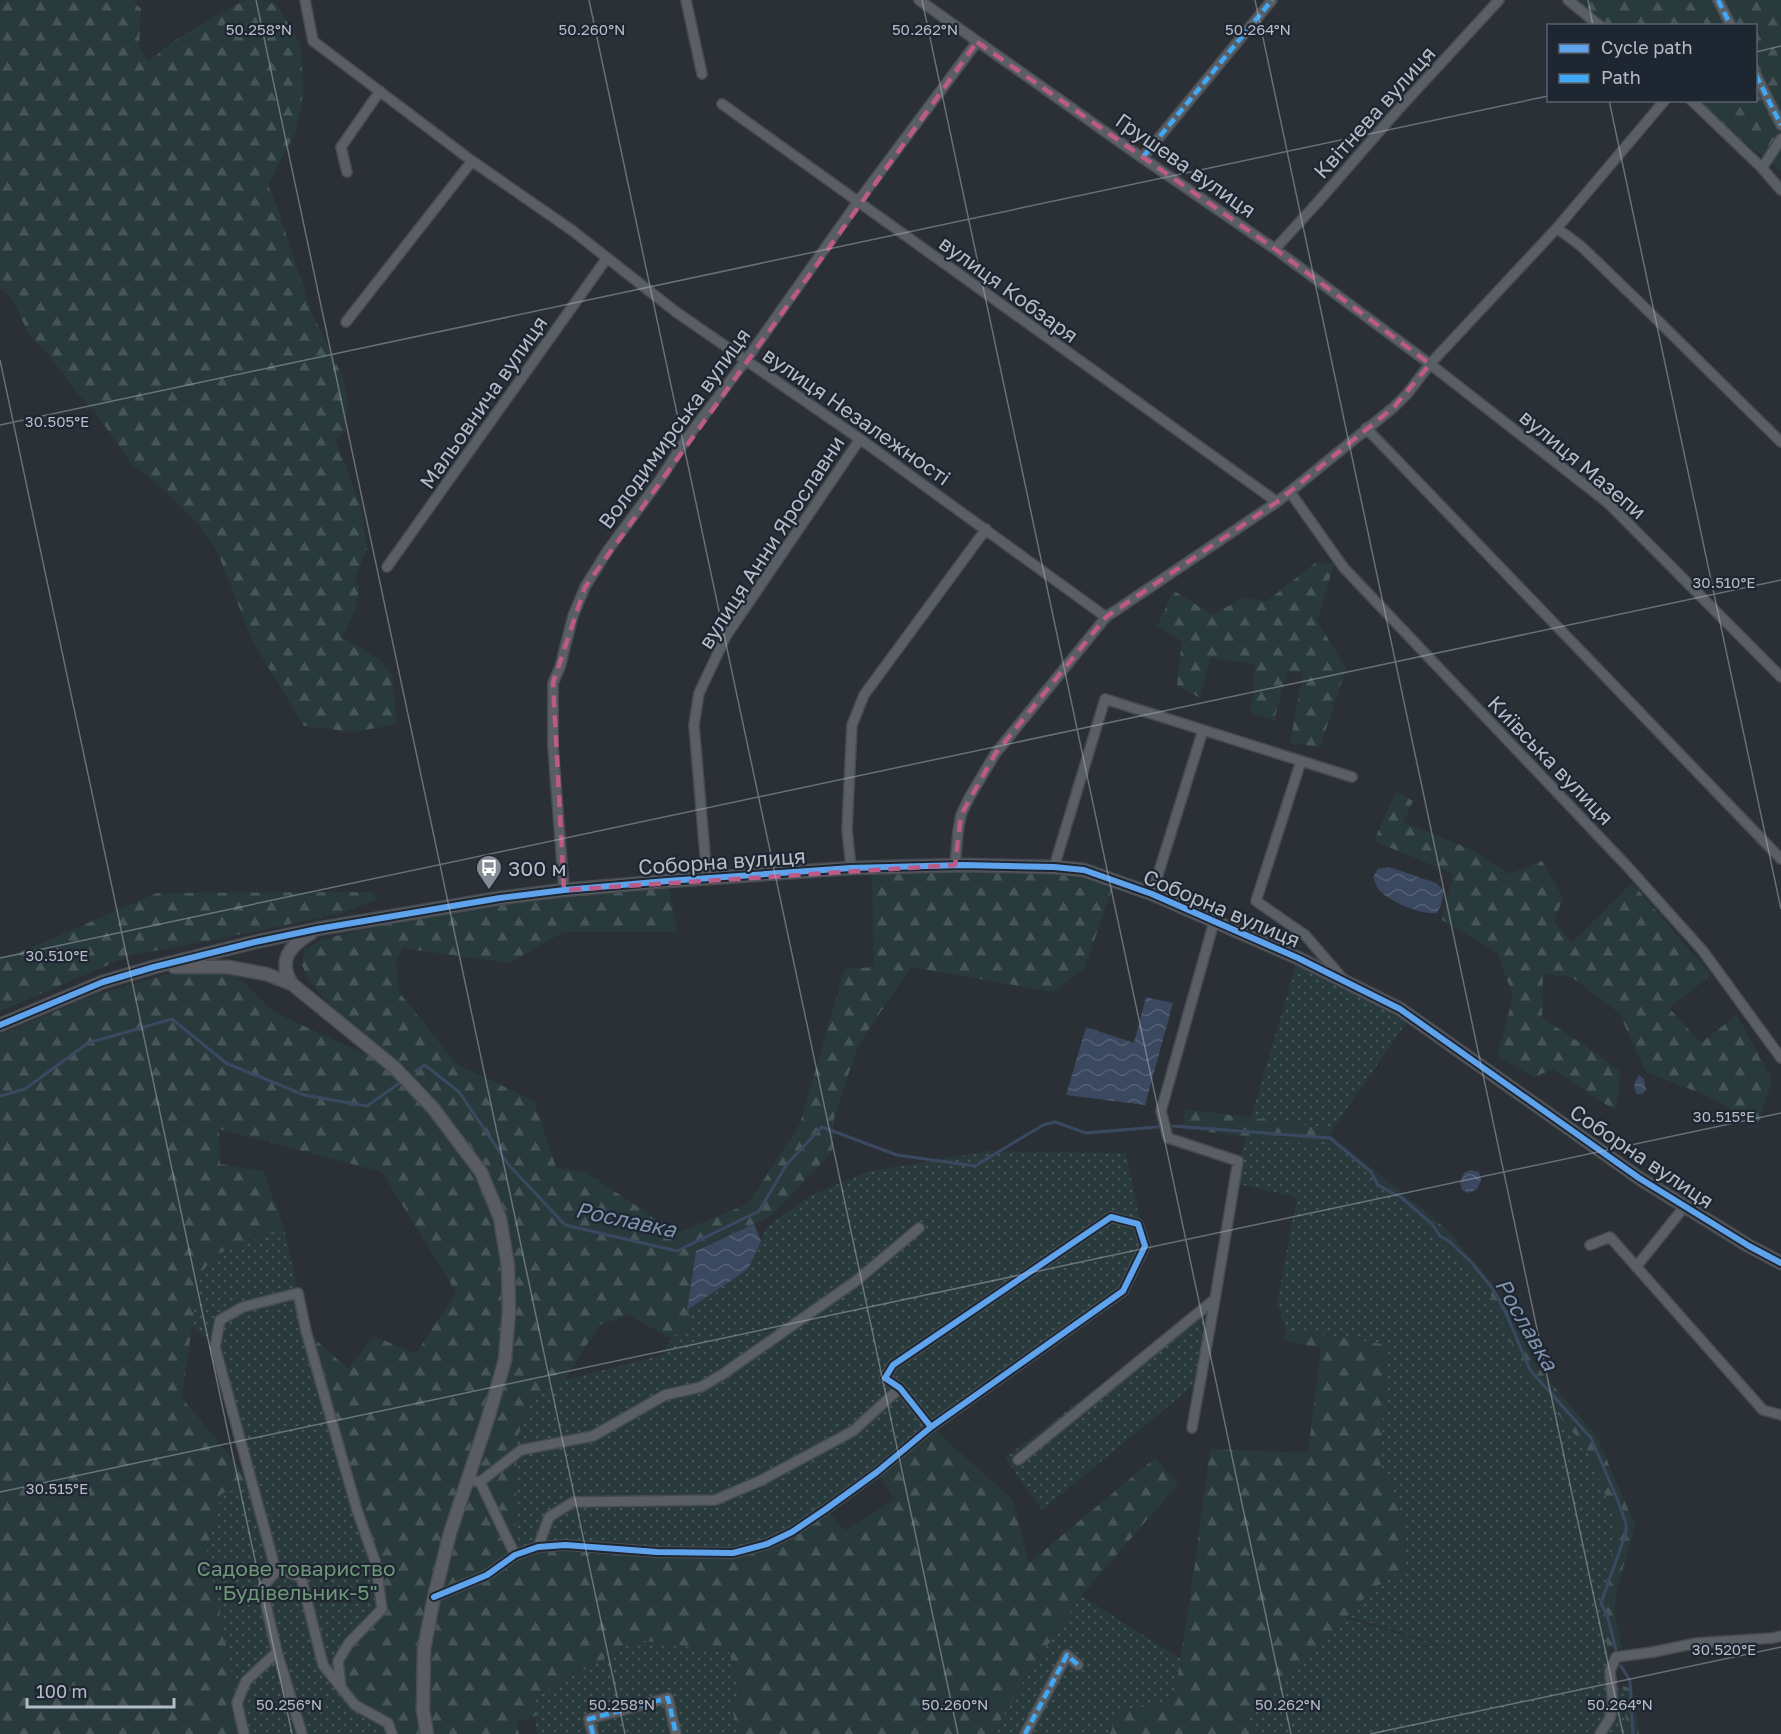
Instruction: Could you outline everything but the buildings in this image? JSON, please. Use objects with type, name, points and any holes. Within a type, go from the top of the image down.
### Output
[{"type":"street","name":"вулиця Незалежності","points":[[304,0],[313,41],[472,160],[525,196],[676,312],[860,439],[1106,617]]},
{"type":"street","points":[[686,0],[702,74]]},
{"type":"street","name":"Грушева вулиця","points":[[919,0],[1275,249],[1430,364]]},
{"type":"street","points":[[1143,157],[1272,0]]},
{"type":"street","name":"Квітнева вулиця","points":[[1275,249],[1397,111],[1500,0]]},
{"type":"street","points":[[1568,0],[1598,24]]},
{"type":"street","points":[[1718,0],[1730,24]]},
{"type":"street","name":"Володимирська вулиця","points":[[564,890],[553,747],[553,683],[560,667],[573,616],[585,587],[608,550],[687,438],[977,42]]},
{"type":"street","points":[[1757,79],[1781,125]]},
{"type":"street","points":[[347,172],[341,147],[380,91]]},
{"type":"street","points":[[955,865],[961,815],[995,754],[1106,617],[1277,502],[1394,407],[1430,364],[1557,228],[1663,102]]},
{"type":"street","points":[[1693,102],[1762,168],[1781,190]]},
{"type":"street","name":"вулиця Кобзаря","points":[[722,104],[1277,502]]},
{"type":"street","points":[[1762,168],[1781,139]]},
{"type":"street","points":[[346,322],[472,160]]},
{"type":"street","points":[[1557,228],[1582,247],[1781,442]]},
{"type":"street","name":"Мальовнича вулиця","points":[[387,567],[607,258]]},
{"type":"street","name":"вулиця Мазепи","points":[[1430,364],[1608,503],[1781,677]]},
{"type":"street","points":[[1366,428],[1781,859]]},
{"type":"street","name":"вулиця Анни Ярославни","points":[[707,878],[694,725],[699,693],[726,636],[860,439]]},
{"type":"street","name":"Київська вулиця","points":[[1290,492],[1344,568],[1626,865],[1703,951],[1781,1058]]},
{"type":"street","points":[[851,868],[847,830],[852,725],[864,695],[986,529]]},
{"type":"street","points":[[1054,867],[1105,699],[1352,777]]},
{"type":"street","points":[[1152,894],[1203,730]]},
{"type":"street","points":[[1301,761],[1256,901],[1305,935],[1345,981]]},
{"type":"street","name":"Соборна вулиця","points":[[154,967],[317,929],[500,898],[564,890],[851,868],[955,865],[1054,867],[1084,870],[1152,894],[1345,981],[1405,1013],[1639,1178],[1749,1246],[1781,1263]]},
{"type":"street","points":[[1192,1428],[1238,1161],[1168,1137],[1161,1111],[1214,922]]},
{"type":"street","points":[[317,929],[290,949],[286,958],[285,974],[292,984],[394,1067],[433,1108],[481,1172],[500,1218],[508,1266],[509,1310],[505,1360],[474,1481],[450,1533],[424,1650],[423,1710],[427,1734]]},
{"type":"street","points":[[0,1025],[103,982],[154,967],[228,967],[266,974],[292,984]]},
{"type":"street","points":[[1636,1267],[1685,1206]]},
{"type":"street","points":[[434,1597],[487,1575],[514,1555],[538,1547],[565,1545],[657,1552],[733,1553],[767,1544],[792,1532],[877,1472],[931,1428],[1123,1291],[1145,1246],[1138,1224],[1111,1217],[893,1365],[885,1378],[900,1388],[931,1428]]},
{"type":"street","points":[[474,1481],[521,1450],[593,1436],[665,1395],[701,1387],[856,1281],[919,1228]]},
{"type":"street","points":[[1590,1245],[1610,1237],[1763,1410],[1781,1414]]},
{"type":"street","points":[[276,1572],[215,1347],[220,1320],[243,1307],[298,1293],[306,1331],[350,1488],[376,1564],[382,1608],[349,1643],[339,1661],[341,1687]]},
{"type":"street","points":[[1018,1460],[1215,1299]]},
{"type":"street","points":[[538,1547],[549,1517],[573,1502],[715,1500],[760,1480],[853,1431],[900,1388]]},
{"type":"street","points":[[474,1481],[514,1555]]},
{"type":"street","points":[[302,1734],[277,1652],[261,1588],[278,1569],[301,1577],[323,1665],[355,1706],[388,1723],[392,1734]]},
{"type":"street","points":[[1600,1734],[1610,1718],[1613,1706],[1610,1671],[1616,1657],[1697,1643],[1781,1636]]},
{"type":"street","points":[[244,1734],[237,1704],[243,1688],[246,1681],[277,1652]]},
{"type":"street","points":[[1025,1734],[1067,1655],[1078,1665]]},
{"type":"street","points":[[593,1734],[589,1719],[668,1698],[676,1734]]},
{"type":"highlighted area","points":[[977,42],[1275,249],[1430,364],[1394,407],[1277,502],[1106,617],[995,754],[961,815],[955,865],[564,890],[553,683],[585,587]]},
{"type":"green space","points":[[2,0],[133,0],[141,9],[139,47],[148,62],[175,40],[246,0],[261,0],[277,5],[300,44],[303,82],[302,103],[296,131],[268,185],[311,311],[343,378],[348,399],[345,431],[335,439],[361,507],[367,549],[354,579],[359,586],[356,607],[342,637],[379,659],[392,675],[397,724],[354,732],[304,726],[253,642],[217,551],[195,520],[154,481],[132,464],[95,412],[78,394],[47,352],[29,335],[12,298],[0,288],[0,3],[3,2]]},
{"type":"green space","points":[[1568,0],[1781,0],[1781,171],[1694,102],[1757,102],[1757,24],[1599,24]]},
{"type":"green space","points":[[1315,563],[1334,564],[1317,621],[1346,668],[1320,747],[1290,743],[1303,672],[1287,672],[1274,720],[1251,713],[1255,664],[1210,658],[1200,698],[1177,685],[1182,641],[1157,626],[1174,591],[1213,615],[1244,597],[1266,602]]},
{"type":"green space","points":[[1396,791],[1413,801],[1403,822],[1470,849],[1510,874],[1542,861],[1563,898],[1554,921],[1572,943],[1632,883],[1711,975],[1669,1008],[1701,1043],[1737,1015],[1772,1081],[1758,1124],[1705,1095],[1646,1072],[1619,1013],[1573,978],[1543,973],[1542,1018],[1593,1051],[1620,1072],[1616,1111],[1553,1069],[1535,1077],[1497,1056],[1513,997],[1498,953],[1442,920],[1454,874],[1374,841]]},
{"type":"green space","points":[[1054,867],[1115,881],[1084,969],[1053,992],[911,967],[858,1045],[834,1118],[832,1152],[769,1217],[696,1251],[687,1310],[695,1324],[670,1338],[629,1315],[599,1325],[565,1380],[530,1400],[517,1438],[515,1554],[538,1547],[733,1553],[767,1544],[826,1509],[845,1531],[895,1499],[877,1472],[931,1427],[1012,1499],[1029,1563],[1155,1458],[1178,1484],[1081,1596],[1026,1677],[992,1734],[739,1734],[730,1702],[742,1699],[729,1652],[638,1640],[533,1698],[538,1715],[516,1722],[519,1734],[392,1734],[387,1723],[355,1705],[341,1687],[338,1661],[382,1608],[376,1564],[306,1331],[348,1369],[374,1336],[416,1354],[456,1292],[382,1172],[219,1129],[220,1164],[263,1171],[284,1228],[217,1254],[199,1275],[182,1398],[252,1483],[221,1494],[207,1551],[244,1734],[0,1734],[0,1035],[91,996],[190,968],[228,967],[273,1012],[391,1066],[348,1028],[308,979],[302,965],[304,950],[323,939],[500,898],[667,881],[677,932],[563,932],[510,963],[403,948],[396,960],[399,992],[456,1064],[534,1101],[556,1167],[587,1173],[677,1233],[748,1204],[800,1124],[845,969],[874,967],[872,868]]},
{"type":"green space","points":[[372,892],[378,899],[342,913],[131,955],[0,1011],[0,958],[28,949],[157,893]]},
{"type":"green space","points":[[1298,958],[1410,1017],[1330,1133],[1321,1127],[1251,1118]]},
{"type":"green space","points":[[1185,1109],[1321,1127],[1446,1229],[1495,1286],[1534,1363],[1597,1437],[1635,1525],[1618,1585],[1614,1609],[1622,1649],[1608,1649],[1601,1616],[1617,1523],[1586,1448],[1525,1374],[1488,1289],[1389,1190],[1331,1141],[1310,1144],[1183,1129]]},
{"type":"green space","points":[[1246,1137],[1310,1144],[1331,1141],[1389,1190],[1488,1289],[1525,1374],[1586,1448],[1617,1523],[1601,1616],[1620,1689],[1623,1686],[1627,1734],[1256,1734],[1248,1720],[1345,1618],[1463,1652],[1348,1616],[1374,1588],[1406,1568],[1405,1522],[1380,1462],[1388,1345],[1286,1329],[1277,1304],[1297,1197],[1234,1183]]},
{"type":"green space","points":[[988,1151],[1126,1153],[1145,1246],[1123,1291],[792,1532],[733,1553],[515,1555],[517,1438],[530,1400],[565,1380],[662,1355],[687,1310],[748,1269],[767,1227],[812,1195],[867,1172]]},
{"type":"green space","name":"Садове товариство \"Будівельник-5\"","points":[[284,1228],[306,1331],[376,1564],[388,1723],[392,1734],[244,1734],[207,1551],[221,1494],[251,1483],[215,1347],[192,1326],[199,1275],[217,1254]]},
{"type":"green space","points":[[1214,1298],[1195,1384],[1042,1510],[1005,1458]]},
{"type":"green space","points":[[1286,1329],[1388,1345],[1380,1462],[1405,1522],[1406,1569],[1374,1588],[1248,1720],[1256,1734],[1110,1734],[1118,1711],[1170,1703],[1176,1688],[1210,1449],[1308,1453],[1321,1348],[1283,1340]]},
{"type":"green space","points":[[1081,1596],[1181,1659],[1171,1703],[1118,1711],[1110,1734],[992,1734],[1026,1677]]},
{"type":"green space","points":[[638,1640],[729,1652],[751,1734],[537,1734],[533,1698]]},
{"type":"green space","points":[[1623,1686],[1633,1689],[1639,1734],[1627,1734]]},
{"type":"water","points":[[1389,867],[1436,883],[1444,890],[1437,913],[1406,907],[1384,895],[1373,877],[1378,869]]},
{"type":"water","points":[[1146,997],[1173,1003],[1145,1105],[1066,1095],[1086,1027],[1134,1043]]},
{"type":"water","points":[[1639,1075],[1644,1079],[1646,1090],[1642,1094],[1637,1094],[1634,1086]]},
{"type":"water","points":[[1470,1170],[1479,1172],[1481,1180],[1477,1189],[1469,1193],[1462,1190],[1460,1183],[1464,1173]]},
{"type":"water","points":[[754,1224],[761,1241],[748,1269],[687,1310],[696,1251]]},
{"type":"waterway","name":"Рославка","points":[[0,1096],[25,1089],[88,1043],[172,1019],[226,1063],[304,1095],[367,1106],[401,1082]]},
{"type":"waterway","name":"Рославка","points":[[416,1071],[425,1065],[459,1092],[508,1164],[565,1225],[677,1251],[759,1211],[787,1164],[822,1127],[897,1155],[975,1166],[1043,1125],[1055,1122],[1086,1133],[1157,1127]]},
{"type":"waterway","name":"Рославка","points":[[1173,1126],[1330,1138],[1371,1172],[1378,1185],[1402,1198],[1432,1224],[1440,1236],[1449,1241],[1472,1263],[1492,1288],[1506,1313],[1530,1370],[1591,1438],[1618,1501],[1626,1524],[1626,1533],[1601,1603],[1608,1618],[1616,1650]]},
{"type":"waterway","name":"Рославка","points":[[1621,1666],[1630,1681],[1633,1734]]},
{"type":"marked path","points":[[1143,157],[1272,0]]},
{"type":"marked path","points":[[1718,0],[1730,24]]},
{"type":"marked path","points":[[1757,77],[1781,125]]},
{"type":"marked path","points":[[1025,1734],[1067,1655],[1078,1665]]},
{"type":"marked path","points":[[593,1734],[589,1719],[668,1698],[676,1734]]},
{"type":"cycle path","points":[[0,1025],[103,982],[154,967],[317,929],[500,898],[667,881],[851,868],[963,865],[1084,870],[1152,894],[1298,958],[1400,1009],[1639,1178],[1749,1246],[1781,1263]]},
{"type":"cycle path","points":[[434,1597],[487,1575],[515,1555],[538,1547],[565,1545],[657,1552],[733,1553],[767,1544],[792,1532],[877,1472],[931,1427],[1123,1291],[1145,1246],[1138,1224],[1111,1217],[893,1365],[885,1378],[900,1388],[931,1427]]},
{"type":"place","name":"300 м","points":[[489,891]]}]
